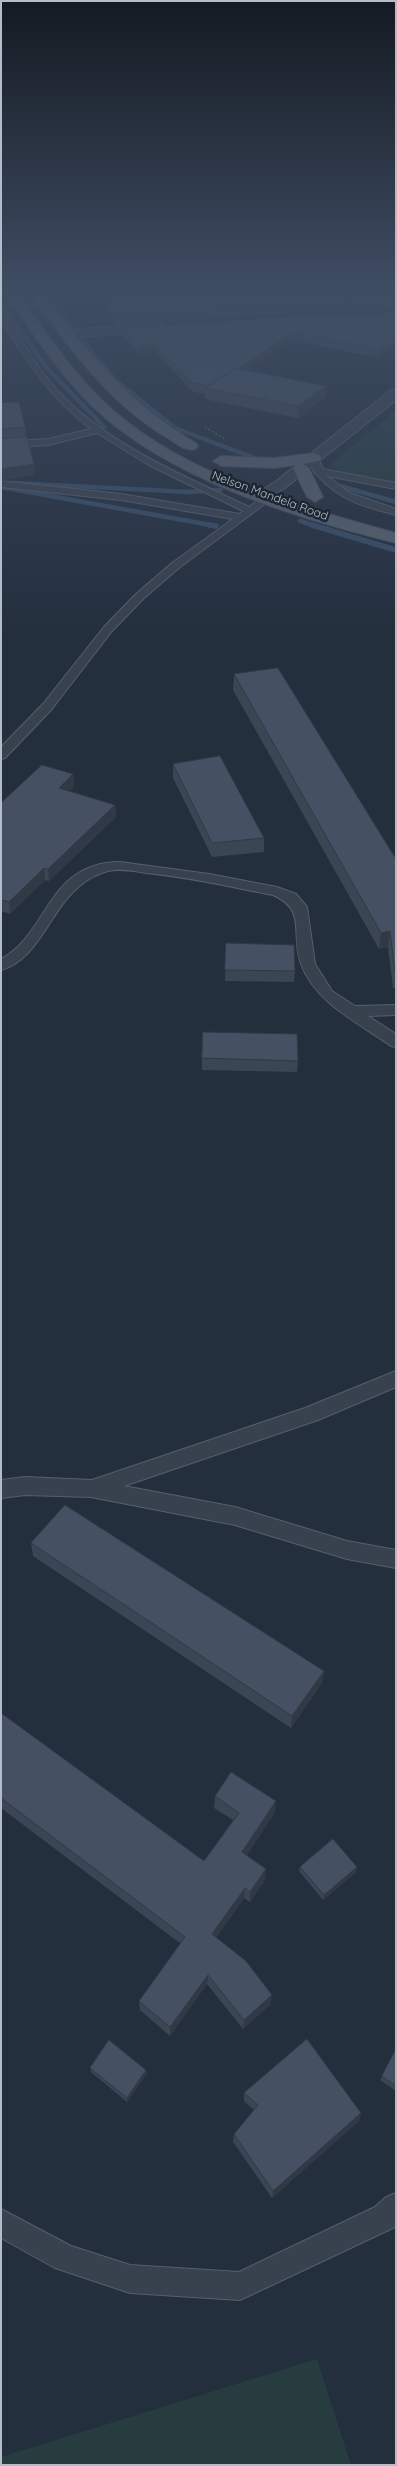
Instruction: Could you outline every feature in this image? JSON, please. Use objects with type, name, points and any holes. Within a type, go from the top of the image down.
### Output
[{"type":"main road","name":"Nelson Mandela Road","points":[[98,404],[140,436],[210,475],[266,496],[396,538]]},
{"type":"main road","name":"Nelson Mandela Road","points":[[131,404],[185,443],[221,461],[280,485],[396,522]]},
{"type":"main road","points":[[221,461],[315,464]]},
{"type":"main road","points":[[301,468],[315,497]]},
{"type":"street","points":[[266,496],[301,468],[315,464],[383,404]]},
{"type":"lane","points":[[67,404],[98,430],[245,514]]},
{"type":"lane","points":[[1,445],[48,442],[98,430]]},
{"type":"lane","points":[[315,464],[396,486]]},
{"type":"lane","points":[[315,464],[332,487],[347,496],[396,512]]},
{"type":"lane","points":[[1,484],[121,497],[245,514]]},
{"type":"lane","points":[[1,755],[47,707],[108,629],[140,596],[266,496]]},
{"type":"lane","points":[[1,965],[8,963],[32,940],[58,900],[72,886],[89,874],[108,867],[159,869],[276,891],[291,896],[300,906],[308,964],[328,994],[396,1042]]},
{"type":"lane","points":[[351,1011],[396,1010]]},
{"type":"lane","points":[[91,1488],[311,1414],[396,1379]]},
{"type":"lane","points":[[1,1488],[25,1486],[91,1488],[236,1516],[347,1550],[396,1559]]},
{"type":"lane","points":[[1,2223],[65,2258],[130,2279],[240,2286],[385,2217],[396,2207]]},
{"type":"path","points":[[198,423],[231,442]]},
{"type":"green space","points":[[396,411],[396,483],[341,472],[329,465]]},
{"type":"green space","points":[[317,2359],[351,2465],[1,2465],[1,2457]]},
{"type":"building","points":[[1,404],[19,404],[25,427],[1,429]]},
{"type":"building","points":[[27,437],[34,464],[1,469],[1,439]]},
{"type":"building","points":[[278,668],[396,859],[396,972],[390,931],[381,933],[234,674]]},
{"type":"building","points":[[220,756],[264,838],[212,843],[173,764]]},
{"type":"building","points":[[42,765],[73,774],[59,788],[115,805],[48,869],[44,868],[9,902],[1,900],[1,803]]},
{"type":"building","points":[[226,943],[294,945],[295,971],[225,970]]},
{"type":"building","points":[[203,1032],[297,1034],[298,1061],[202,1058]]},
{"type":"building","points":[[65,1505],[324,1671],[292,1716],[31,1543]]},
{"type":"building","points":[[1,1713],[204,1861],[239,1813],[215,1796],[231,1772],[276,1801],[242,1852],[266,1869],[250,1892],[245,1888],[212,1934],[246,1961],[272,1995],[244,2020],[208,1975],[170,2027],[139,2001],[185,1937],[1,1798]]},
{"type":"building","points":[[333,1839],[357,1867],[324,1895],[300,1867]]},
{"type":"building","points":[[307,2039],[361,2113],[273,2191],[234,2134],[258,2105],[244,2093]]},
{"type":"building","points":[[109,2040],[146,2070],[127,2098],[90,2068]]},
{"type":"building","points":[[396,2049],[396,2086],[382,2076]]},
{"type":"waterway","points":[[82,404],[104,427]]},
{"type":"waterway","points":[[145,404],[175,428],[257,459]]},
{"type":"waterway","points":[[14,483],[189,492],[221,490]]},
{"type":"waterway","points":[[340,486],[396,502]]},
{"type":"waterway","points":[[1,487],[216,526],[209,525]]},
{"type":"waterway","points":[[300,521],[316,526]]},
{"type":"waterway","points":[[312,525],[396,550]]}]
